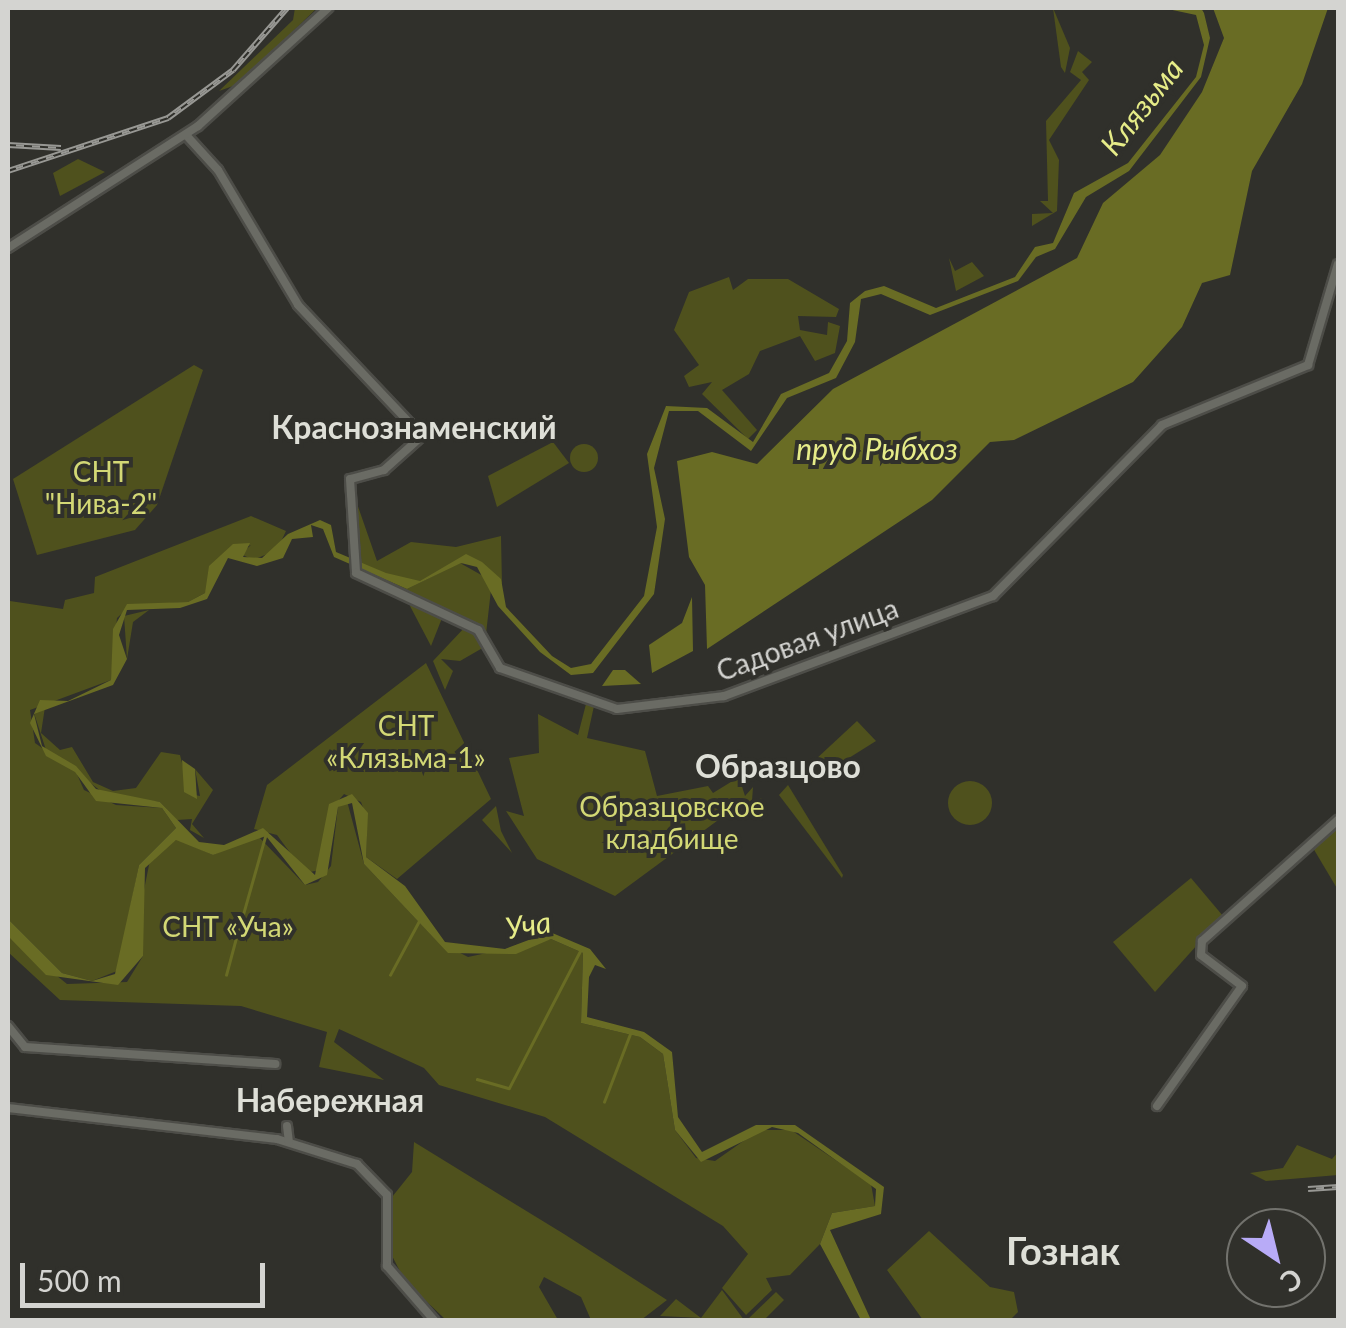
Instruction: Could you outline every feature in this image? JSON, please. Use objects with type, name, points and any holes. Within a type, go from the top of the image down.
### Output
[{"type":"street","points":[[8,248],[186,135],[328,8]]},
{"type":"street","name":"Садовая улица","points":[[186,135],[219,172],[298,305],[422,436],[384,470],[353,476],[350,553],[355,571],[478,630],[500,668],[633,710],[724,696],[992,596],[1162,426],[1308,364],[1338,264]]},
{"type":"street","points":[[1157,1106],[1242,986],[1201,955],[1202,941],[1338,820]]},
{"type":"street","points":[[8,1026],[25,1047],[275,1064]]},
{"type":"street","points":[[8,1108],[289,1142],[357,1164],[387,1195],[387,1266],[434,1320]]},
{"type":"street","points":[[287,1126],[289,1142]]},
{"type":"green space","points":[[295,8],[317,8],[227,95],[233,86],[219,91],[293,20]]},
{"type":"green space","points":[[1053,8],[1070,48],[1065,73],[1061,67]]},
{"type":"green space","points":[[1078,51],[1092,62],[1082,72],[1089,80],[1049,140],[1059,160],[1057,211],[1032,226],[1032,214],[1053,213],[1040,201],[1048,201],[1046,121],[1081,80],[1070,72]]},
{"type":"green space","points":[[78,159],[105,172],[60,196],[53,173]]},
{"type":"green space","points":[[949,258],[955,271],[972,262],[984,276],[956,291]]},
{"type":"green space","points":[[729,277],[733,290],[748,279],[788,279],[839,309],[836,317],[798,316],[800,330],[827,335],[828,322],[840,326],[835,353],[815,361],[800,336],[760,351],[749,374],[722,390],[757,430],[748,439],[702,394],[712,382],[689,387],[684,376],[699,365],[674,330],[689,292]]},
{"type":"green space","name":"СНТ \"Нива-2\"","points":[[194,365],[203,370],[157,505],[135,530],[37,555],[13,479]]},
{"type":"green space","points":[[553,442],[569,463],[497,507],[488,476]]},
{"type":"green space","points":[[584,444],[594,448],[598,458],[594,468],[584,472],[574,468],[570,458],[574,448]]},
{"type":"green space","points":[[354,495],[377,561],[411,542],[456,547],[501,536],[502,584],[472,559],[412,585],[360,565],[349,538]]},
{"type":"green space","points":[[251,516],[286,531],[277,550],[253,560],[241,554],[251,545],[225,555],[205,593],[188,602],[131,605],[117,618],[111,680],[30,710],[35,743],[76,772],[84,790],[116,805],[162,808],[176,828],[139,865],[117,971],[92,981],[62,973],[8,919],[8,571],[10,601],[63,609],[65,600],[94,593],[95,577]]},
{"type":"green space","points":[[460,563],[492,581],[486,634],[362,576],[357,567],[407,589]]},
{"type":"green space","points":[[415,603],[442,618],[431,646],[410,606]]},
{"type":"green space","points":[[149,610],[133,622],[127,659],[124,616]]},
{"type":"green space","points":[[466,626],[486,646],[460,661],[441,659],[453,671],[445,690],[433,661]]},
{"type":"green space","name":"СНТ «Клязьма-1»","points":[[426,663],[491,799],[397,879],[366,857],[367,818],[361,802],[344,794],[329,812],[320,870],[305,873],[277,835],[254,829],[267,785]]},
{"type":"green space","name":"Образцовское кладбище","points":[[586,704],[594,706],[587,738],[645,751],[657,796],[708,786],[713,793],[739,777],[745,796],[753,787],[752,801],[762,798],[739,814],[740,804],[615,896],[537,859],[506,811],[524,816],[509,758],[539,753],[538,714],[578,735]]},
{"type":"green space","points":[[45,707],[41,733],[60,750],[72,747],[93,782],[113,791],[136,788],[161,752],[180,755],[190,794],[200,796],[195,769],[213,790],[192,824],[204,838],[190,830],[192,819],[177,820],[160,802],[109,797],[46,750],[34,713]]},
{"type":"green space","points":[[857,721],[876,741],[809,783],[801,773]]},
{"type":"green space","points":[[970,781],[985,788],[992,803],[985,818],[970,825],[955,818],[948,803],[955,788]]},
{"type":"green space","points":[[788,785],[843,875],[842,878],[779,795]]},
{"type":"green space","name":"СНТ «Уча»","points":[[347,801],[364,864],[437,941],[468,957],[551,939],[583,953],[581,1023],[640,1037],[663,1054],[675,1130],[696,1158],[715,1161],[759,1130],[791,1130],[871,1184],[875,1206],[832,1213],[820,1244],[790,1275],[766,1278],[772,1290],[746,1315],[722,1288],[748,1254],[723,1226],[545,1117],[439,1085],[424,1068],[339,1029],[334,1042],[384,1080],[319,1067],[327,1032],[241,1006],[60,1000],[8,952],[8,936],[67,984],[127,982],[143,956],[138,920],[150,860],[177,839],[213,855],[257,835],[305,885],[318,882],[331,866],[338,807]]},
{"type":"green space","points":[[496,806],[501,831],[512,853],[482,820]]},
{"type":"green space","points":[[1338,825],[1338,890],[1313,848]]},
{"type":"green space","points":[[1191,878],[1223,916],[1155,992],[1113,942]]},
{"type":"green space","points":[[414,1142],[667,1300],[641,1320],[591,1320],[581,1297],[544,1277],[539,1287],[558,1320],[446,1320],[405,1281],[388,1248],[392,1197],[412,1172]]},
{"type":"green space","points":[[1297,1145],[1332,1159],[1338,1152],[1338,1175],[1266,1181],[1250,1173],[1283,1168]]},
{"type":"green space","points":[[929,1231],[990,1287],[1014,1292],[1018,1312],[1010,1320],[923,1320],[887,1270]]},
{"type":"green space","points":[[722,1290],[744,1320],[701,1318]]},
{"type":"green space","points":[[776,1292],[784,1300],[764,1320],[747,1320]]},
{"type":"green space","points":[[676,1299],[701,1318],[660,1316]]},
{"type":"water","points":[[1163,8],[1201,8],[1204,13],[1210,38],[1201,77],[1129,171],[1086,197],[1055,249],[1036,257],[1018,281],[930,315],[881,294],[861,299],[855,342],[836,378],[787,398],[751,451],[698,411],[669,411],[654,468],[665,519],[654,594],[593,673],[571,675],[540,652],[498,606],[477,567],[461,563],[407,589],[334,557],[323,529],[311,525],[313,537],[292,539],[283,558],[257,566],[228,558],[207,599],[180,608],[127,610],[119,635],[127,659],[113,685],[34,714],[42,746],[76,766],[96,789],[160,802],[199,842],[224,845],[263,828],[315,875],[329,804],[352,794],[368,813],[366,857],[405,886],[445,942],[505,949],[550,932],[590,949],[606,969],[595,965],[589,977],[587,1017],[644,1032],[672,1052],[678,1117],[702,1152],[756,1125],[795,1125],[884,1187],[881,1214],[830,1230],[871,1320],[861,1320],[820,1244],[832,1213],[875,1206],[876,1189],[798,1133],[772,1127],[701,1162],[675,1130],[663,1054],[640,1037],[581,1023],[583,953],[551,939],[516,954],[448,953],[364,864],[352,803],[338,807],[327,875],[305,885],[266,836],[213,855],[176,840],[145,868],[143,956],[118,985],[46,975],[8,936],[8,919],[62,973],[92,981],[115,974],[139,865],[176,828],[162,808],[96,801],[75,772],[46,756],[30,723],[40,700],[68,701],[111,680],[113,629],[127,604],[188,602],[205,593],[209,566],[233,544],[250,543],[243,557],[262,558],[288,534],[320,520],[331,525],[336,552],[386,573],[420,581],[466,554],[482,562],[501,579],[506,607],[552,656],[571,668],[591,664],[644,596],[657,527],[647,454],[666,406],[707,408],[753,442],[781,394],[829,373],[847,341],[850,303],[865,291],[884,286],[936,308],[1015,277],[1035,247],[1053,243],[1074,193],[1128,163],[1196,77],[1204,45],[1196,15]]},
{"type":"water","name":"пруд Рыбхоз","points":[[1213,8],[1328,8],[1302,84],[1252,171],[1230,275],[1202,283],[1182,327],[1133,382],[1014,440],[990,442],[932,500],[707,649],[705,585],[689,557],[677,461],[712,452],[757,464],[833,389],[1077,258],[1103,203],[1160,155],[1202,92],[1224,38]]},
{"type":"water","points":[[692,597],[693,651],[652,673],[649,645],[682,623]]},
{"type":"water","points":[[613,670],[625,670],[641,684],[602,686]]},
{"type":"water","points":[[182,760],[195,769],[197,799],[184,792]]},
{"type":"waterway","points":[[242,918],[266,833]]},
{"type":"waterway","points":[[390,975],[419,921]]},
{"type":"waterway","points":[[226,975],[240,923]]},
{"type":"waterway","points":[[477,1079],[509,1088],[580,951]]},
{"type":"waterway","points":[[604,1102],[630,1034]]},
{"type":"railway","points":[[8,171],[168,118],[233,70],[287,8]]},
{"type":"railway","points":[[8,145],[61,148]]},
{"type":"railway","points":[[1308,1189],[1338,1187]]},
{"type":"district","name":"Краснознаменский","points":[[414,427]]},
{"type":"district","name":"Образцово","points":[[778,766]]},
{"type":"district","name":"Набережная","points":[[330,1100]]},
{"type":"district","name":"Гознак","points":[[1063,1251]]},
{"type":"water label","name":"Клязьма","points":[[1141,106]]},
{"type":"water label","name":"Уча","points":[[528,924]]}]
